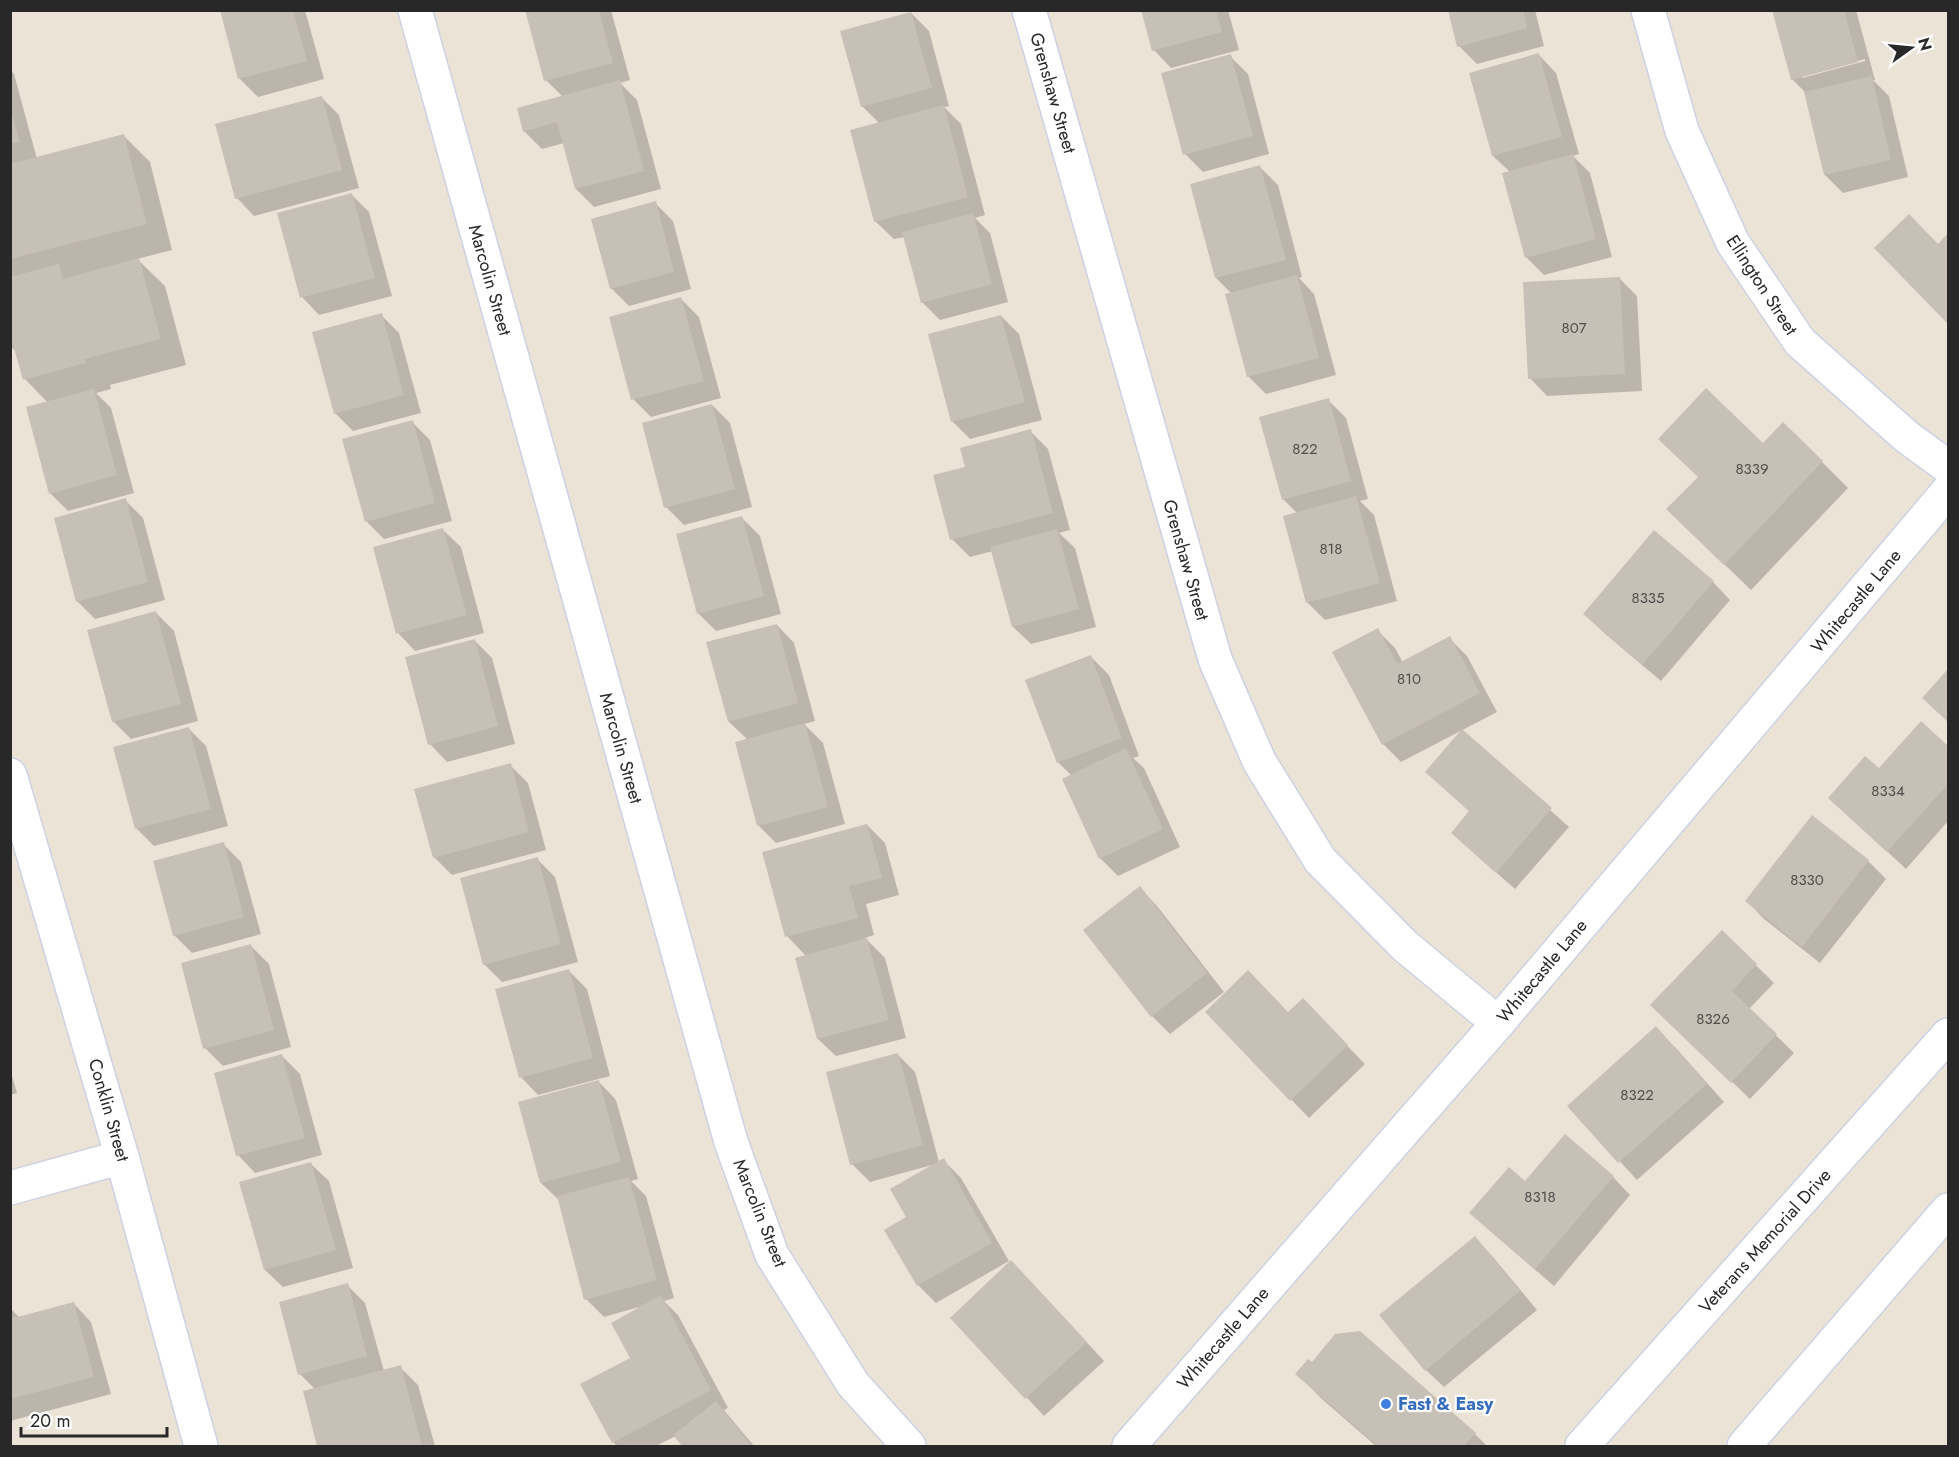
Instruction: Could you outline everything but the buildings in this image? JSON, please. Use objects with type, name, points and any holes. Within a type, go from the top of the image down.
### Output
[{"type":"street","name":"Marcolin Street","points":[[415,10],[731,1142],[772,1255],[853,1384],[909,1446]]},
{"type":"street","name":"Grenshaw Street","points":[[1029,10],[1215,659],[1259,761],[1320,860],[1406,946],[1498,1023]]},
{"type":"street","name":"Ellington Street","points":[[1648,10],[1682,131],[1733,243],[1800,342],[1907,437],[1948,467]]},
{"type":"street","name":"Whitecastle Lane","points":[[1129,1446],[1498,1023],[1948,491]]},
{"type":"street","name":"Conklin Street","points":[[10,775],[122,1157],[201,1446]]},
{"type":"street","name":"Veterans Memorial Drive","points":[[1582,1446],[1948,1035]]},
{"type":"street","points":[[10,1188],[122,1157]]},
{"type":"street","points":[[1744,1446],[1948,1210]]},
{"type":"place","name":"Fast & Easy","points":[[1386,1404]]}]
